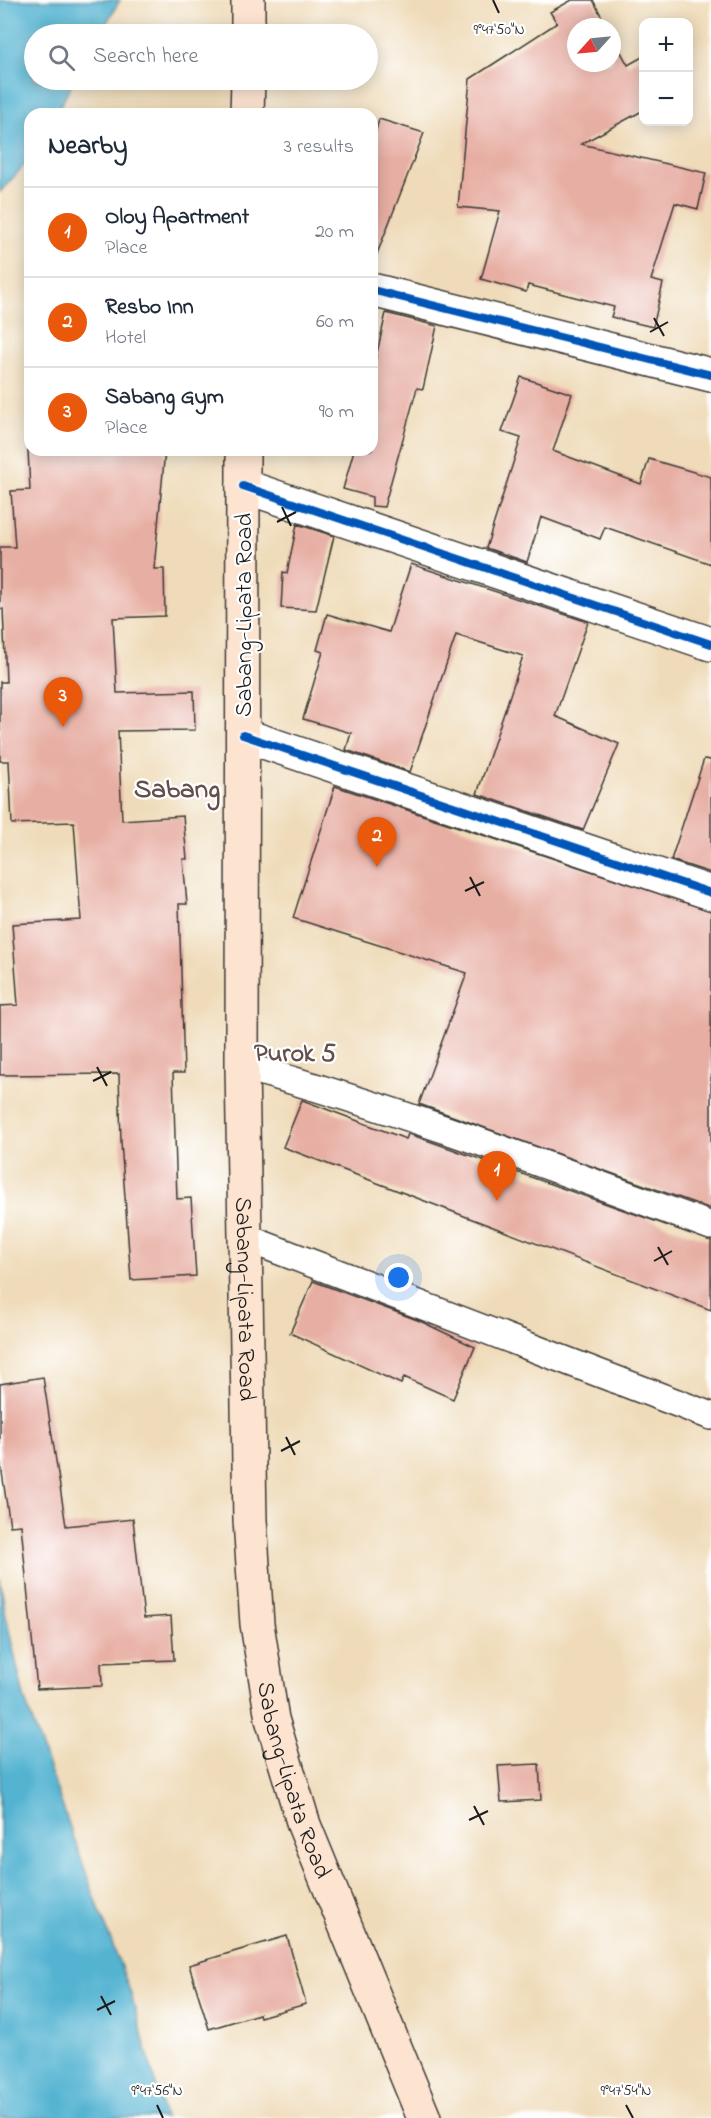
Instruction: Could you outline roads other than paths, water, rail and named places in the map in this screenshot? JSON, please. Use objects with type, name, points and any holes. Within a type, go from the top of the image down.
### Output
[{"type":"main road","points":[[247,108],[248,90]]},
{"type":"main road","name":"Sabang-Lipata Road","points":[[243,456],[242,1066],[250,1520],[256,1624],[272,1719],[304,1826],[424,2118]]},
{"type":"street","points":[[378,292],[711,375]]},
{"type":"street","points":[[243,486],[711,644]]},
{"type":"street","points":[[243,735],[711,893]]},
{"type":"lane","points":[[242,1066],[304,1083],[501,1148],[711,1226]]},
{"type":"lane","points":[[246,1238],[711,1416]]},
{"type":"water","points":[[0,0],[120,0],[106,24],[24,24],[24,90],[69,90],[59,108],[24,108],[24,166],[0,192]]},
{"type":"water","points":[[0,1577],[6,1617],[24,1697],[130,1991],[165,2118],[0,2118]]},
{"type":"place","name":"Sabang Gym","points":[[63,727]]},
{"type":"place","name":"Resbo Inn","points":[[377,867]]},
{"type":"place","name":"Oloy Apartment","points":[[497,1201]]},
{"type":"district","name":"Sabang","points":[[177,788]]},
{"type":"district","name":"Purok 5","points":[[295,1052]]}]
